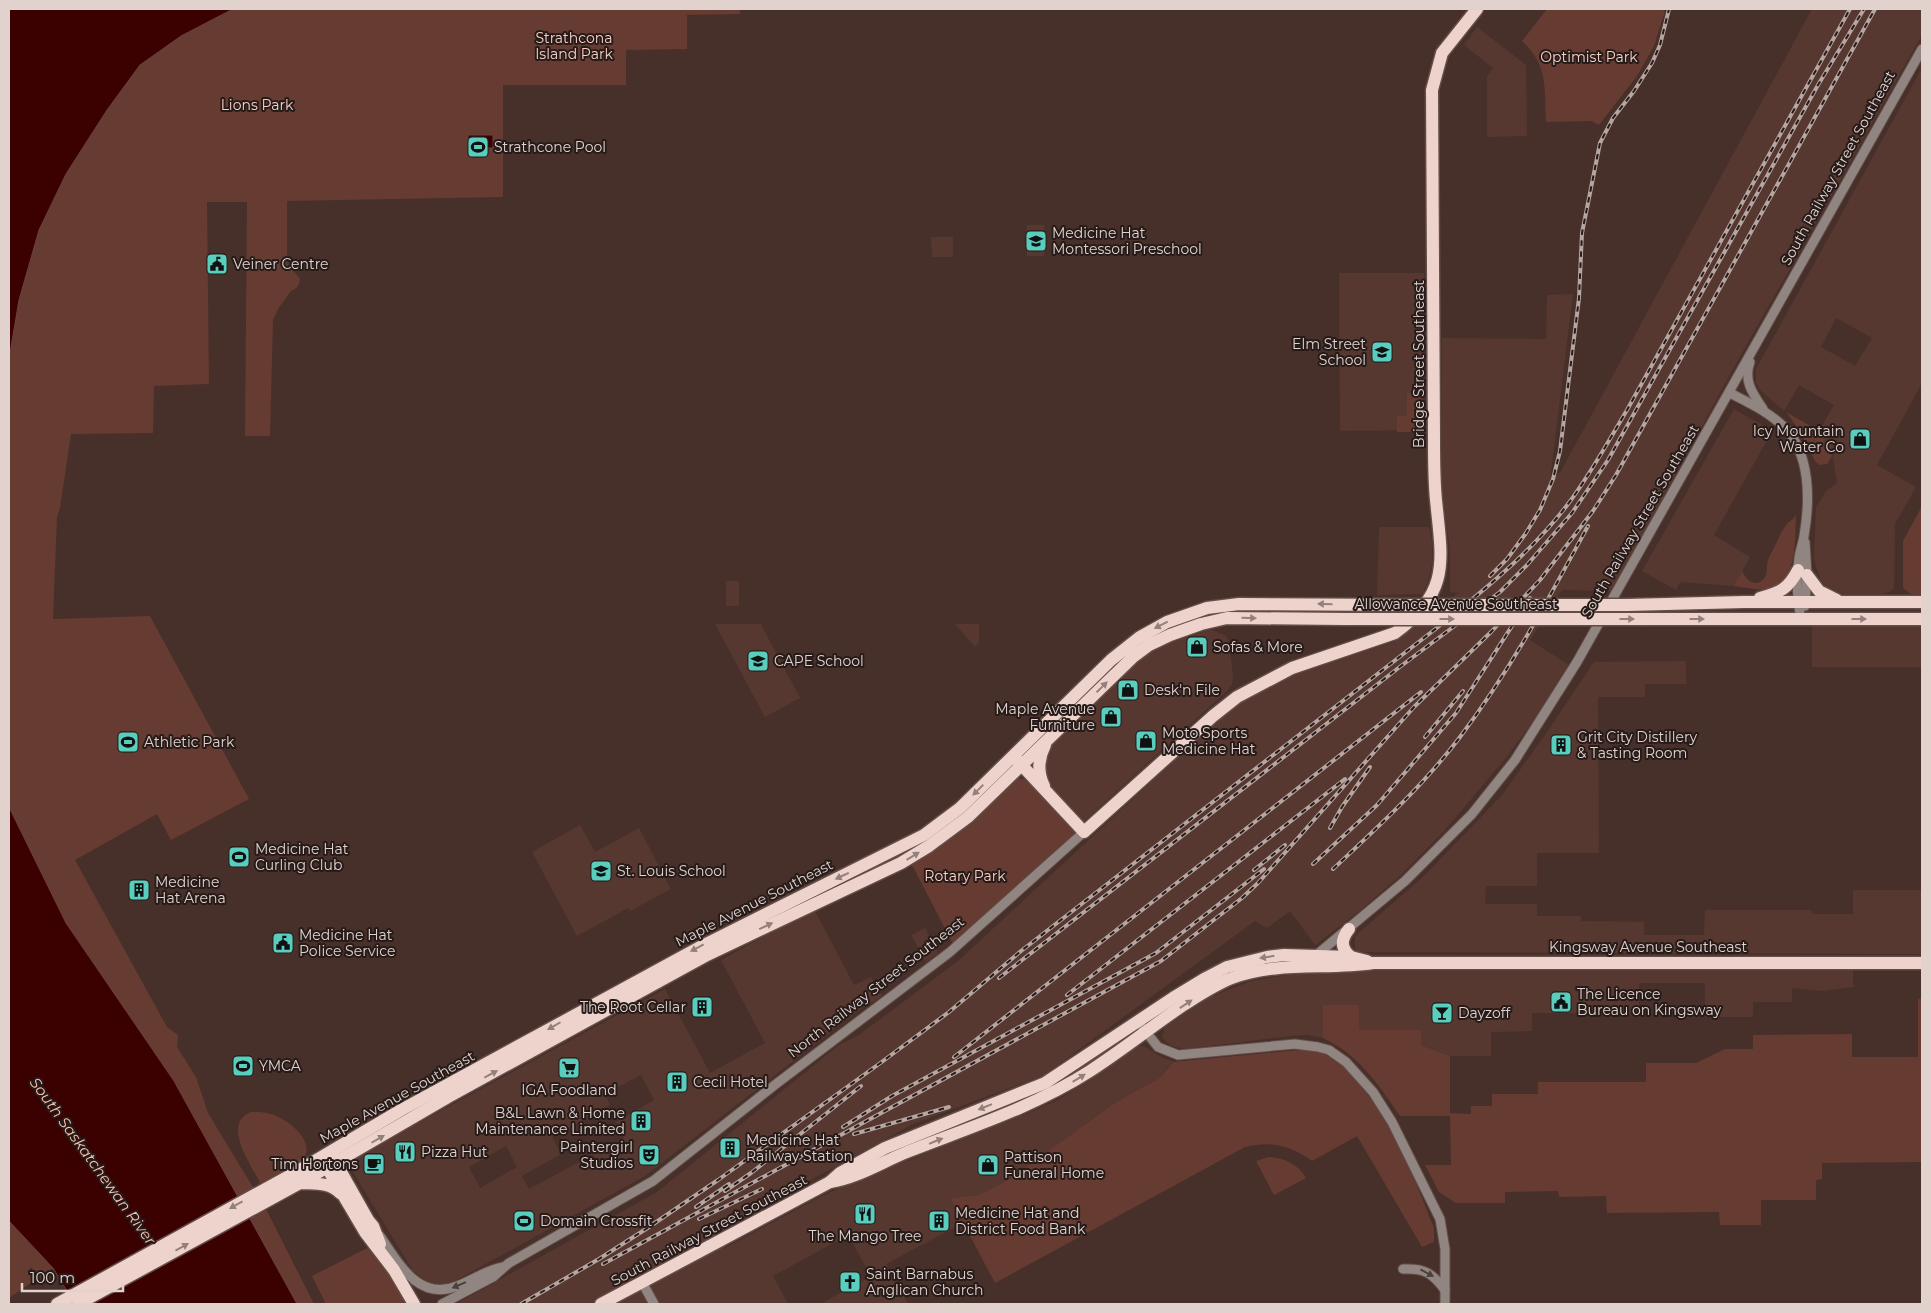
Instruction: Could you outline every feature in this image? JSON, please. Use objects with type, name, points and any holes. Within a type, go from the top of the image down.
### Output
[{"type":"main road","name":"Bridge Street Southeast","points":[[1405,625],[1428,600],[1434,589],[1438,579],[1441,558],[1435,491],[1434,439],[1432,90],[1442,53],[1477,9]]},
{"type":"main road","points":[[1744,602],[1780,592],[1803,572],[1822,594],[1847,603]]},
{"type":"main road","name":"Allowance Avenue Southeast","points":[[1207,608],[1255,603],[1627,605],[1744,602],[1922,602]]},
{"type":"main road","name":"Maple Avenue Southeast","points":[[282,1186],[300,1184],[328,1160],[401,1110],[702,946],[924,835],[960,808],[1111,660],[1140,637],[1167,622],[1207,608]]},
{"type":"main road","name":"Allowance Avenue Southeast","points":[[1201,624],[1235,618],[1922,619]]},
{"type":"main road","name":"Maple Avenue Southeast","points":[[282,1186],[707,955],[901,862],[929,846],[968,817],[1133,657],[1170,635],[1201,624]]},
{"type":"main road","name":"North Railway Street Southeast","points":[[1084,832],[1236,697],[1292,668],[1317,658],[1378,640],[1395,633],[1405,625]]},
{"type":"main road","points":[[1046,791],[1040,776],[1039,764],[1044,748],[1054,734]]},
{"type":"main road","points":[[1013,755],[1084,832]]},
{"type":"main road","points":[[1349,929],[1343,936],[1342,943],[1344,950],[1351,957]]},
{"type":"main road","name":"Kingsway Avenue Southeast","points":[[1315,955],[1351,957],[1373,962]]},
{"type":"main road","name":"South Railway Street Southeast","points":[[602,1304],[830,1182],[843,1180],[1051,1093],[1090,1071],[1173,998],[1227,967],[1267,957],[1315,955]]},
{"type":"main road","name":"Kingsway Avenue Southeast","points":[[1304,966],[1355,966],[1373,962],[1922,963]]},
{"type":"main road","name":"South Railway Street Southeast","points":[[1142,1026],[1230,979],[1266,968],[1304,966]]},
{"type":"main road","points":[[328,1160],[342,1195],[377,1250],[394,1270]]},
{"type":"main road","points":[[328,1160],[373,1226],[394,1270],[414,1304]]},
{"type":"main road","points":[[300,1184],[324,1184],[336,1189],[342,1195]]},
{"type":"main road","points":[[57,1304],[282,1186]]},
{"type":"main road","points":[[78,1304],[282,1186]]},
{"type":"street","name":"South Railway Street Southeast","points":[[1304,966],[1422,866],[1472,814],[1515,760],[1577,662],[1922,49]]},
{"type":"street","points":[[1761,335],[1748,368],[1747,379],[1749,387],[1765,412]]},
{"type":"street","points":[[1730,392],[1765,412],[1786,429],[1802,456],[1807,487],[1804,537],[1801,547],[1803,572],[1801,618]]},
{"type":"street","name":"North Railway Street Southeast","points":[[442,1304],[493,1277],[504,1267],[654,1181],[776,1084],[950,952],[1084,832]]},
{"type":"street","points":[[1142,1026],[1158,1047],[1178,1054],[1295,1044],[1318,1046],[1337,1055],[1364,1080],[1392,1122],[1440,1219],[1445,1249],[1445,1304]]},
{"type":"street","name":"North Railway Street Southeast","points":[[373,1226],[406,1273],[416,1282],[429,1288],[455,1287],[490,1269],[504,1267]]},
{"type":"street","points":[[1403,1269],[1422,1269],[1436,1278],[1445,1290]]},
{"type":"street","points":[[642,1282],[654,1304]]},
{"type":"shaded area","points":[[1812,9],[1922,9],[1922,35],[1732,371],[1612,591],[1562,590],[1530,640],[1569,665],[1536,718],[1505,759],[1445,830],[1402,874],[1357,913],[1315,945],[1290,911],[1267,928],[1255,921],[1044,1075],[913,1124],[716,1232],[725,1248],[820,1197],[853,1182],[1058,1100],[1137,1046],[1144,1046],[1163,1058],[1173,1061],[1161,1077],[1116,1102],[1008,1180],[979,1195],[950,1198],[963,1223],[886,1264],[908,1304],[820,1304],[871,1276],[848,1235],[773,1276],[788,1304],[456,1304],[657,1192],[839,1045],[859,1035],[958,961],[1216,722],[1241,703],[1295,674],[1393,642],[1458,593],[1450,592],[1450,550],[1442,490],[1442,338],[1546,339],[1547,295],[1573,294],[1550,481],[1561,471]]},
{"type":"shaded area","points":[[1477,27],[1526,65],[1527,136],[1487,137],[1487,77],[1493,68],[1464,45]]},
{"type":"shaded area","points":[[1922,68],[1922,383],[1877,465],[1916,487],[1895,524],[1894,588],[1891,591],[1882,594],[1844,594],[1826,586],[1821,581],[1814,555],[1816,507],[1827,490],[1837,484],[1831,443],[1824,443],[1823,433],[1819,431],[1834,405],[1799,385],[1784,411],[1760,390],[1756,383],[1756,369]],"holes":[[[1836,318],[1872,338],[1855,366],[1821,347]]]},
{"type":"shaded area","name":"Medicine Hat Montessori Preschool","points":[[1027,225],[1044,225],[1044,256],[1027,256]]},
{"type":"shaded area","points":[[931,237],[953,237],[953,257],[932,257]]},
{"type":"shaded area","name":"Elm Street School","points":[[1339,273],[1424,273],[1424,430],[1340,431]]},
{"type":"shaded area","points":[[1734,409],[1772,431],[1714,535],[1750,557],[1734,586],[1680,582],[1676,590],[1642,571]]},
{"type":"shaded area","points":[[1379,527],[1429,527],[1432,541],[1432,564],[1427,584],[1422,594],[1377,595]]},
{"type":"shaded area","points":[[726,581],[739,581],[739,606],[726,606]]},
{"type":"shaded area","points":[[1812,623],[1922,625],[1922,667],[1812,667]]},
{"type":"shaded area","name":"CAPE School","points":[[715,624],[761,624],[800,698],[765,717]]},
{"type":"shaded area","points":[[955,624],[979,624],[979,643],[975,647]]},
{"type":"shaded area","points":[[1213,630],[1226,636],[1229,643],[1233,676],[1232,684],[1228,690],[1083,822],[1048,785],[1043,762],[1048,749],[1133,662],[1158,646]]},
{"type":"shaded area","points":[[1686,661],[1686,684],[1645,684],[1645,697],[1598,697],[1599,853],[1537,853],[1537,886],[1486,886],[1485,904],[1537,904],[1537,916],[1581,916],[1581,921],[1644,922],[1644,935],[1704,935],[1705,910],[1811,910],[1812,914],[1853,914],[1853,890],[1922,890],[1922,954],[1355,952],[1355,936],[1424,876],[1502,795],[1594,662]]},
{"type":"shaded area","name":"St. Louis School","points":[[580,825],[595,852],[639,828],[671,889],[630,911],[628,908],[577,936],[532,852]]},
{"type":"shaded area","points":[[814,909],[854,985],[871,977],[882,996],[864,1006],[645,1176],[453,1282],[440,1285],[429,1283],[413,1271],[347,1162],[665,989],[710,1073],[765,1043],[721,960]],"holes":[[[641,1075],[654,1100],[616,1122],[624,1138],[529,1189],[522,1176],[561,1154],[552,1137],[610,1105],[605,1094]],[[506,1146],[517,1167],[480,1188],[469,1167]]]},
{"type":"shaded area","points":[[925,928],[938,953],[926,962],[911,935]]},
{"type":"shaded area","points":[[1366,971],[1853,971],[1853,987],[1822,991],[1792,988],[1792,1002],[1753,1002],[1753,1017],[1705,1017],[1705,983],[1639,983],[1639,1013],[1532,1013],[1532,1031],[1491,1032],[1491,1056],[1450,1056],[1421,1045],[1420,1030],[1359,1030],[1359,1005],[1323,1005],[1323,1038],[1309,1035],[1290,1036],[1185,1049],[1171,1046],[1162,1037],[1165,1027],[1208,998],[1251,981],[1293,974]]},
{"type":"green space","points":[[233,9],[740,9],[740,14],[687,15],[687,49],[626,50],[626,85],[503,85],[503,197],[287,201],[287,263],[300,279],[295,289],[291,291],[278,309],[273,320],[270,436],[245,436],[247,202],[207,202],[209,384],[154,386],[153,433],[71,434],[57,517],[53,619],[150,616],[249,799],[171,840],[157,814],[75,860],[167,1027],[178,1035],[177,1047],[196,1077],[208,1113],[265,1207],[314,1304],[297,1304],[174,1081],[66,923],[9,807],[9,359],[19,300],[39,230],[66,174],[107,110],[140,65],[181,36]]},
{"type":"green space","name":"Optimist Park","points":[[1547,9],[1661,9],[1665,11],[1654,46],[1637,76],[1599,125],[1592,121],[1546,122],[1545,88],[1541,69],[1531,50],[1522,41]]},
{"type":"green space","points":[[1407,393],[1423,393],[1423,432],[1397,432],[1397,416],[1407,416]]},
{"type":"green space","points":[[1786,412],[1823,433],[1824,443],[1831,443],[1832,456],[1827,464],[1819,465],[1815,461],[1799,430]]},
{"type":"green space","points":[[1921,508],[1922,595],[1911,594],[1903,588],[1903,541]]},
{"type":"green space","points":[[1796,514],[1793,558],[1785,579],[1778,586],[1769,589],[1734,586],[1742,571],[1751,582],[1757,583],[1763,580],[1769,557],[1787,523]]},
{"type":"green space","name":"Rotary Park","points":[[1017,778],[1028,780],[1076,832],[953,944],[911,863],[970,819]]},
{"type":"green space","points":[[1918,999],[1922,999],[1922,1162],[1822,1163],[1822,1179],[1816,1180],[1816,1200],[1761,1200],[1761,1225],[1720,1225],[1719,1212],[1607,1213],[1606,1196],[1559,1197],[1558,1191],[1505,1192],[1505,1203],[1456,1203],[1439,1192],[1425,1165],[1451,1165],[1450,1116],[1400,1116],[1367,1071],[1347,1053],[1323,1038],[1323,1005],[1359,1005],[1359,1030],[1421,1030],[1421,1045],[1450,1056],[1450,1113],[1471,1114],[1471,1106],[1492,1106],[1492,1094],[1538,1094],[1538,1082],[1646,1082],[1646,1063],[1696,1063],[1725,1049],[1753,1049],[1753,1035],[1852,1034],[1852,1057],[1918,1057]]},
{"type":"green space","points":[[1299,1050],[1317,1051],[1333,1059],[1352,1075],[1373,1101],[1394,1136],[1411,1172],[1434,1228],[1434,1242],[1422,1247],[1357,1136],[1312,1161],[1288,1148],[1263,1144],[1245,1147],[995,1283],[950,1198],[979,1195],[1008,1180],[1116,1102],[1161,1077],[1173,1062]]},
{"type":"green space","points":[[251,1112],[271,1114],[286,1121],[293,1126],[306,1144],[306,1151],[301,1162],[261,1184],[246,1156],[238,1135],[238,1126],[242,1118]]},
{"type":"green space","points":[[1269,1157],[1290,1163],[1299,1169],[1306,1178],[1274,1195],[1256,1161]]},
{"type":"green space","points":[[9,1221],[53,1268],[9,1298]]},
{"type":"green space","points":[[373,1245],[406,1304],[326,1304],[312,1276]]},
{"type":"water","points":[[9,9],[233,9],[181,36],[140,65],[107,110],[66,174],[39,230],[19,300],[9,359]]},
{"type":"water","points":[[468,135],[493,135],[493,148],[468,148]]},
{"type":"water","name":"South Saskatchewan River","points":[[9,807],[66,923],[174,1081],[297,1304],[75,1304],[53,1268],[9,1221]]},
{"type":"railway","points":[[1490,576],[1507,559],[1526,533],[1540,510],[1553,479],[1560,451],[1579,298],[1582,233],[1600,143],[1613,118],[1634,91],[1652,63],[1660,45],[1669,9]]},
{"type":"railway","points":[[521,1304],[599,1259],[718,1180],[949,1012],[1021,951],[1447,620],[1526,551],[1568,504],[1606,446],[1850,9]]},
{"type":"railway","points":[[999,978],[1401,666],[1500,592],[1527,565],[1572,513],[1608,460],[1818,85],[1864,9]]},
{"type":"railway","points":[[603,1264],[1161,961],[1242,898],[1258,883],[1414,707],[1491,632],[1540,580],[1593,511],[1616,475],[1875,9]]},
{"type":"railway","points":[[1333,869],[1415,789],[1460,737],[1512,660],[1544,607],[1588,526]]},
{"type":"railway","points":[[1313,864],[1377,805],[1456,713],[1530,598]]},
{"type":"railway","points":[[1425,737],[1463,691]]},
{"type":"railway","points":[[954,1057],[1421,692]]},
{"type":"railway","points":[[1330,828],[1370,767]]},
{"type":"railway","points":[[1067,995],[1345,779]]},
{"type":"railway","points":[[1254,870],[1285,845]]},
{"type":"railway","points":[[843,1127],[892,1096],[1156,953],[1264,869]]},
{"type":"railway","points":[[725,1191],[751,1173],[861,1086]]},
{"type":"railway","points":[[854,1134],[949,1107]]},
{"type":"railway","points":[[696,1207],[729,1184]]},
{"type":"railway","points":[[699,1219],[762,1189]]},
{"type":"place","name":"Strathcone Pool","points":[[478,147]]},
{"type":"place","name":"Medicine Hat Montessori Preschool","points":[[1036,241]]},
{"type":"place","name":"Veiner Centre","points":[[217,264]]},
{"type":"place","name":"Elm Street School","points":[[1382,352]]},
{"type":"place","name":"Icy Mountain Water Co","points":[[1860,439]]},
{"type":"place","name":"Sofas & More","points":[[1197,647]]},
{"type":"place","name":"CAPE School","points":[[758,661]]},
{"type":"place","name":"Desk'n File","points":[[1128,690]]},
{"type":"place","name":"Maple Avenue Furniture","points":[[1111,717]]},
{"type":"place","name":"Moto Sports Medicine Hat","points":[[1146,741]]},
{"type":"place","name":"Athletic Park","points":[[128,742]]},
{"type":"place","name":"Grit City Distillery & Tasting Room","points":[[1561,745]]},
{"type":"place","name":"Medicine Hat Curling Club","points":[[239,857]]},
{"type":"place","name":"St. Louis School","points":[[601,871]]},
{"type":"place","name":"Medicine Hat Arena","points":[[139,890]]},
{"type":"place","name":"Medicine Hat Police Service","points":[[283,943]]},
{"type":"place","name":"The Licence Bureau on Kingsway","points":[[1561,1002]]},
{"type":"place","name":"The Root Cellar","points":[[702,1007]]},
{"type":"place","name":"Dayzoff","points":[[1442,1013]]},
{"type":"place","name":"YMCA","points":[[243,1066]]},
{"type":"place","name":"IGA Foodland","points":[[569,1068]]},
{"type":"place","name":"Cecil Hotel","points":[[677,1082]]},
{"type":"place","name":"B&L Lawn & Home Maintenance Limited","points":[[641,1121]]},
{"type":"place","name":"Medicine Hat Railway Station","points":[[730,1148]]},
{"type":"place","name":"Pizza Hut","points":[[405,1152]]},
{"type":"place","name":"Paintergirl Studios","points":[[649,1155]]},
{"type":"place","name":"Tim Hortons","points":[[374,1164]]},
{"type":"place","name":"Pattison Funeral Home","points":[[988,1165]]},
{"type":"place","name":"The Mango Tree","points":[[865,1214]]},
{"type":"place","name":"Domain Crossfit","points":[[524,1221]]},
{"type":"place","name":"Medicine Hat and District Food Bank","points":[[939,1221]]},
{"type":"place","name":"Saint Barnabus Anglican Church","points":[[850,1282]]},
{"type":"park label","name":"Strathcona Island Park","points":[[574,46]]},
{"type":"park label","name":"Lions Park","points":[[257,105]]}]
